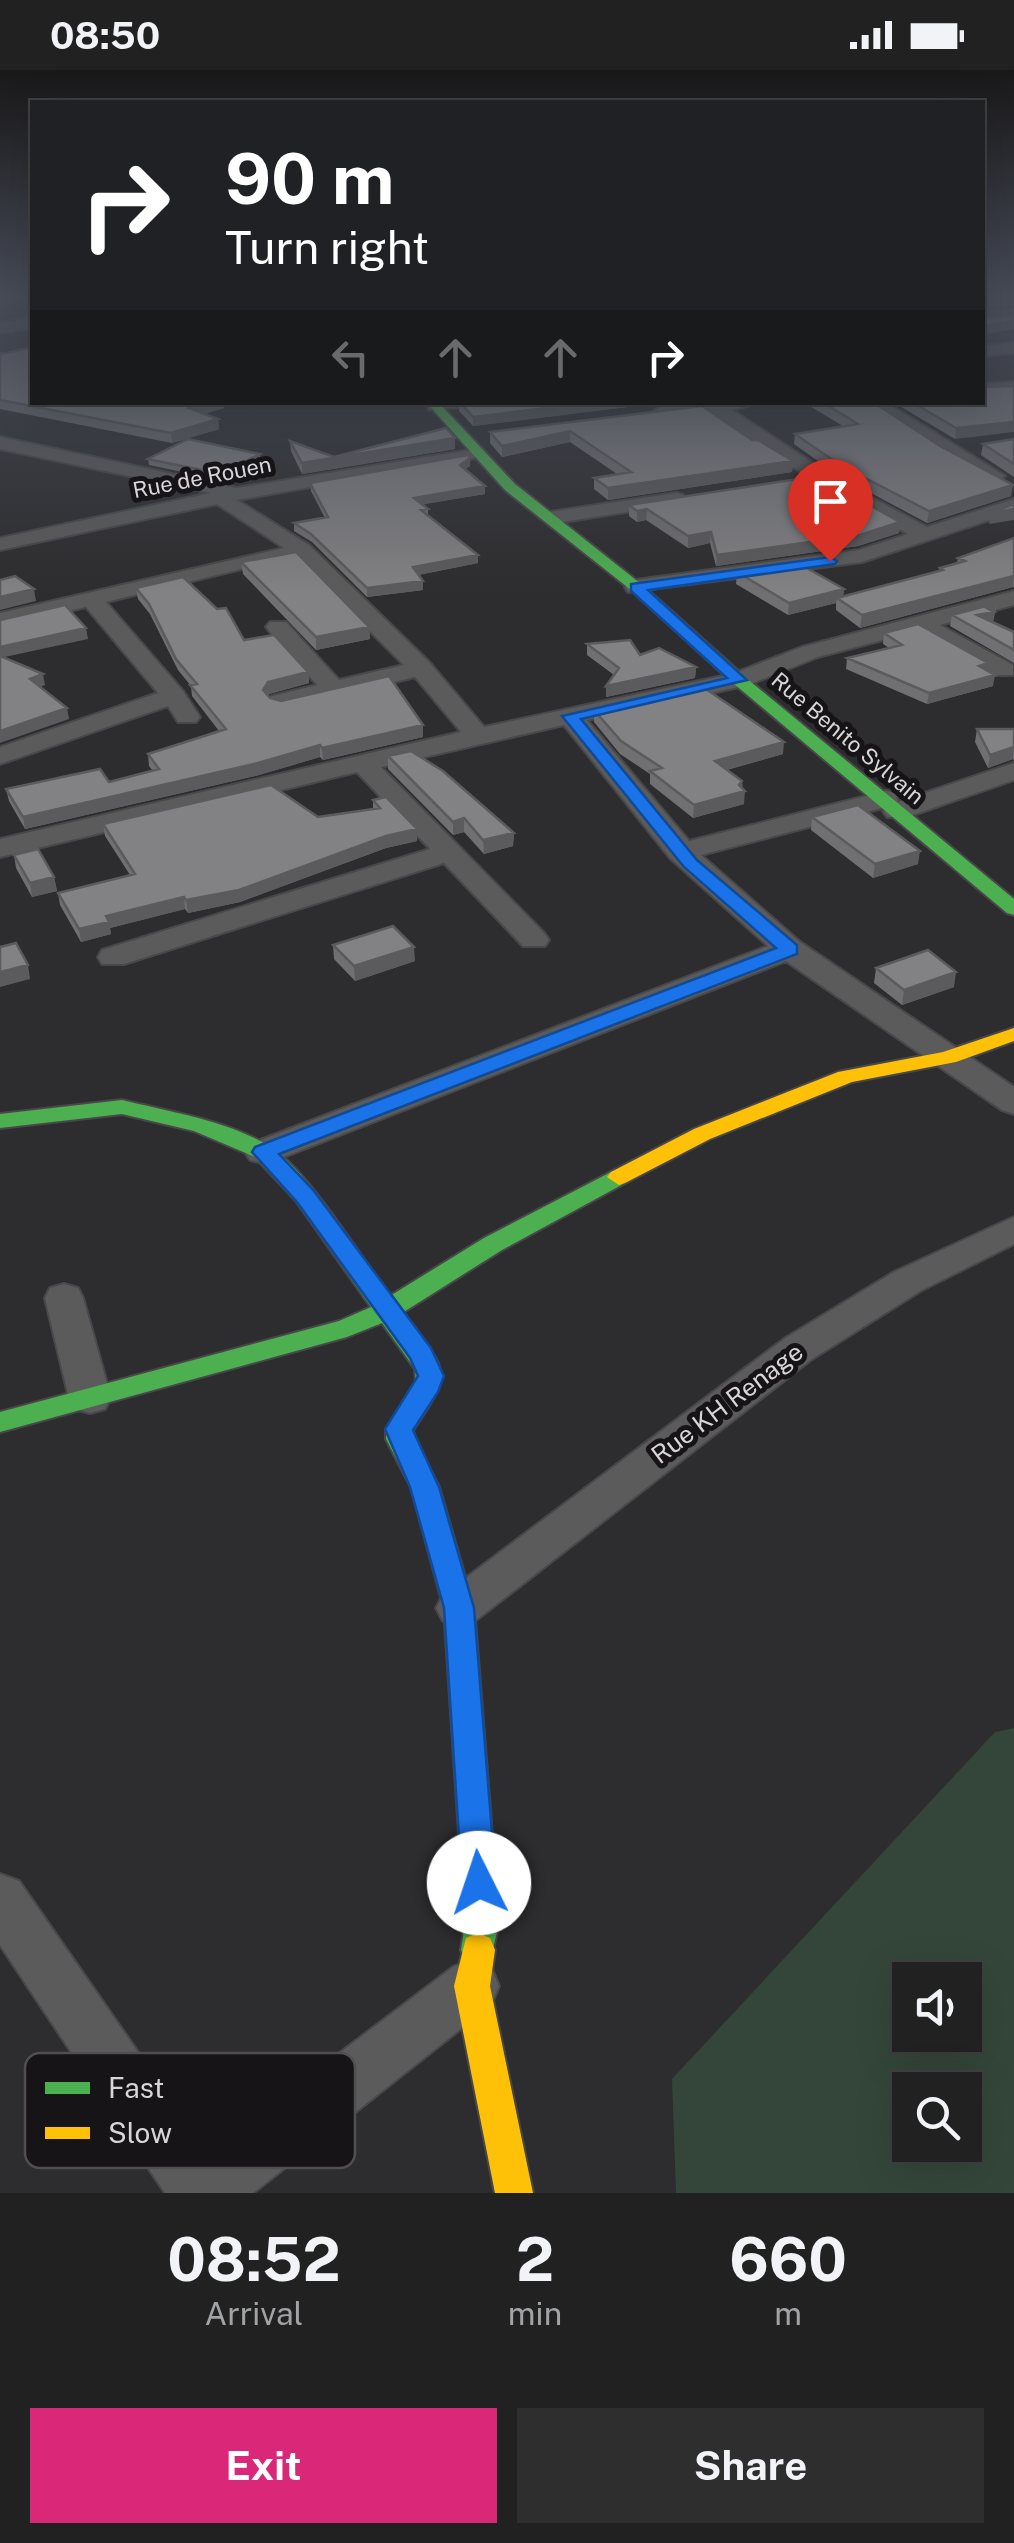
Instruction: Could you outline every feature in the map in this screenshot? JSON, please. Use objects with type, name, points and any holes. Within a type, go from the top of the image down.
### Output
[{"type":"street","name":"Rue Benito Sylvain","points":[[434,405],[550,518],[1014,909]]},
{"type":"street","points":[[636,416],[731,405]]},
{"type":"street","points":[[881,405],[947,450],[1014,487]]},
{"type":"street","points":[[715,407],[820,476],[926,534]]},
{"type":"street","name":"Rue de Rouen","points":[[0,544],[472,441]]},
{"type":"street","points":[[0,443],[231,495],[301,550],[421,668],[478,736]]},
{"type":"street","points":[[947,450],[980,446]]},
{"type":"street","points":[[781,483],[820,476]]},
{"type":"street","points":[[550,518],[702,495]]},
{"type":"street","points":[[636,588],[862,556],[1014,505]]},
{"type":"street","points":[[0,620],[301,550]]},
{"type":"street","points":[[0,848],[478,736],[739,680],[810,652],[1014,598]]},
{"type":"street","points":[[0,756],[180,707],[91,599]]},
{"type":"street","points":[[922,624],[1004,670]]},
{"type":"street","points":[[278,627],[334,688]]},
{"type":"street","points":[[281,702],[421,668]]},
{"type":"street","points":[[570,716],[680,852],[790,950],[1014,1103]]},
{"type":"street","points":[[363,763],[534,940]]},
{"type":"street","points":[[680,852],[891,805],[1014,771]]},
{"type":"street","points":[[113,957],[452,852]]},
{"type":"street","points":[[264,1152],[790,950]]},
{"type":"street","points":[[0,1422],[346,1328],[387,1310],[493,1244],[702,1134],[846,1077],[948,1058],[1014,1034]]},
{"type":"street","points":[[0,1121],[122,1107],[201,1126],[264,1152],[305,1197],[422,1354],[431,1376],[429,1386],[398,1429],[424,1487],[459,1608],[482,1923],[472,1986],[514,2193]]},
{"type":"street","name":"Rue KH Renage","points":[[459,1608],[798,1349],[908,1280],[1014,1229]]},
{"type":"street","points":[[64,1298],[90,1398]]},
{"type":"street","points":[[0,1898],[106,2053]]},
{"type":"street","points":[[355,2076],[472,1986]]},
{"type":"street","points":[[185,2168],[202,2193],[235,2168]]},
{"type":"green space","points":[[1014,1728],[1014,2193],[676,2193],[672,2079],[995,1732]]},
{"type":"building","points":[[0,396],[30,396],[30,405],[198,405],[189,408],[218,419],[171,433],[0,400]]},
{"type":"building","points":[[985,396],[1014,396],[1014,422],[956,428],[917,405],[985,405]]},
{"type":"building","points":[[463,405],[570,405],[473,417]]},
{"type":"building","points":[[827,405],[878,405],[940,446],[1013,485],[929,511],[840,465],[795,434],[858,424]]},
{"type":"building","points":[[702,406],[752,440],[793,461],[608,488],[594,478],[631,472],[570,431],[502,446],[490,432]]},
{"type":"building","points":[[446,428],[455,438],[302,463],[290,441],[334,457]]},
{"type":"building","points":[[188,439],[260,454],[221,474],[148,459]]},
{"type":"building","points":[[1014,439],[1014,464],[983,444]]},
{"type":"building","points":[[468,455],[470,458],[460,465],[485,486],[414,498],[428,509],[421,510],[478,555],[413,567],[423,581],[367,588],[311,534],[294,523],[328,517],[310,483]]},
{"type":"building","points":[[817,476],[900,522],[860,535],[717,555],[711,532],[688,536],[647,509],[637,511],[629,505]]},
{"type":"building","points":[[1014,538],[1014,576],[862,615],[837,598],[943,570],[940,568],[965,561],[958,558]]},
{"type":"building","points":[[296,552],[369,627],[316,637],[241,562]]},
{"type":"building","points":[[798,563],[844,589],[789,603],[737,572]]},
{"type":"building","points":[[15,576],[34,589],[0,597],[0,580]]},
{"type":"building","points":[[183,577],[217,609],[226,608],[244,640],[274,635],[308,672],[268,682],[263,690],[270,698],[281,701],[389,676],[423,725],[322,748],[320,745],[23,817],[6,789],[100,769],[109,782],[159,769],[148,754],[226,729],[190,685],[197,684],[176,659],[149,604],[136,588]]},
{"type":"building","points":[[997,603],[985,607],[994,612],[977,615],[1014,632],[1014,650],[952,615]]},
{"type":"building","points":[[65,605],[86,628],[0,647],[0,620]]},
{"type":"building","points":[[918,624],[988,663],[979,666],[995,675],[929,693],[847,658],[902,645],[884,633]]},
{"type":"building","points":[[630,640],[640,655],[659,648],[696,667],[606,686],[619,668],[587,644]]},
{"type":"building","points":[[0,656],[43,674],[30,679],[67,708],[0,731]]},
{"type":"building","points":[[703,687],[784,742],[715,761],[742,781],[739,785],[745,791],[694,805],[650,771],[662,768],[621,741],[594,710]]},
{"type":"building","points":[[977,729],[1014,729],[1014,747],[990,755]]},
{"type":"building","points":[[411,751],[443,771],[514,833],[483,840],[464,818],[453,822],[388,756]]},
{"type":"building","points":[[271,785],[318,817],[380,808],[373,800],[386,797],[417,829],[386,836],[239,890],[186,900],[184,897],[106,916],[109,922],[79,929],[58,893],[135,874],[103,824]]},
{"type":"building","points":[[858,805],[920,851],[875,864],[812,817]]},
{"type":"building","points":[[38,849],[54,877],[30,883],[14,855]]},
{"type":"building","points":[[393,926],[414,947],[354,966],[333,945]]},
{"type":"building","points":[[16,943],[28,965],[0,972],[0,947]]},
{"type":"building","points":[[928,950],[956,972],[904,990],[876,968]]},
{"type":"traffic: fast","points":[[434,405],[510,487],[636,587],[739,680],[1014,909]]},
{"type":"traffic: fast","points":[[0,1121],[122,1107],[201,1126],[263,1152],[305,1197],[428,1368],[429,1386],[399,1429],[400,1439],[425,1487],[459,1608],[482,1923],[478,1950]]},
{"type":"traffic: fast","points":[[0,1422],[347,1328],[387,1310],[493,1244],[619,1177]]},
{"type":"traffic: slow","points":[[619,1177],[702,1134],[846,1077],[948,1057],[1014,1034]]},
{"type":"traffic: slow","points":[[478,1950],[472,1986],[514,2193]]},
{"type":"route","points":[[479,1883],[459,1608],[424,1487],[398,1429],[429,1386],[431,1376],[422,1354],[305,1197],[264,1152],[790,950],[691,864],[570,716],[739,680],[636,588],[830,561]]}]
